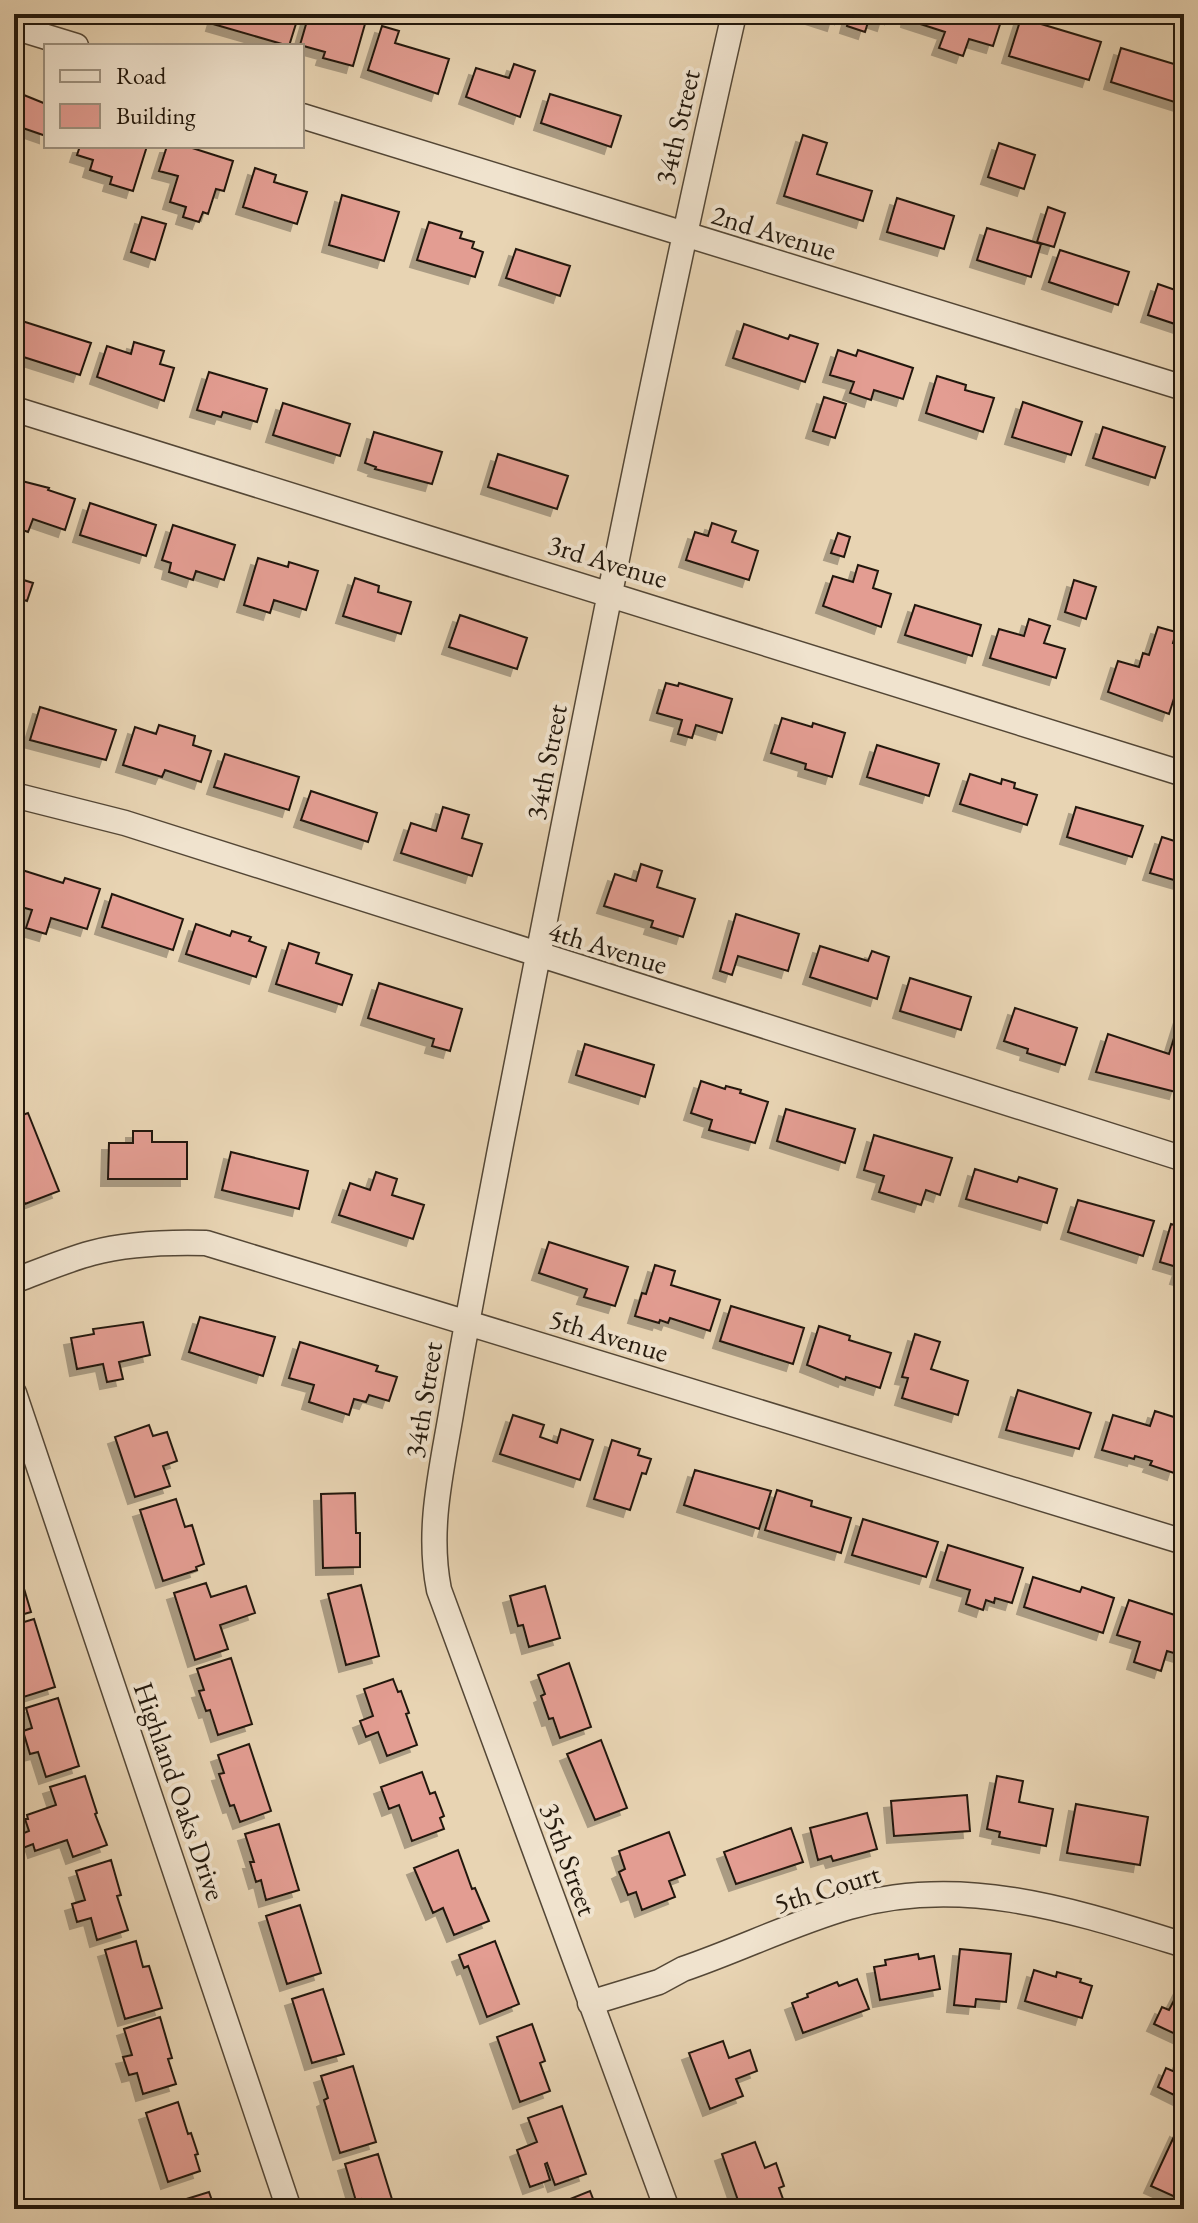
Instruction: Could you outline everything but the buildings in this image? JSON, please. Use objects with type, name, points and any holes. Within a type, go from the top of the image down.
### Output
[{"type":"street","name":"34th Street","points":[[433,1526],[466,1323],[610,593],[683,235],[734,14]]},
{"type":"street","points":[[14,27],[69,44]]},
{"type":"street","name":"2nd Avenue","points":[[304,117],[1184,388]]},
{"type":"street","name":"3rd Avenue","points":[[14,409],[1184,774]]},
{"type":"street","name":"4th Avenue","points":[[14,795],[125,823],[1184,1159]]},
{"type":"street","name":"5th Avenue","points":[[14,1281],[89,1253],[117,1247],[206,1243],[1184,1542]]},
{"type":"street","name":"Highland Oaks Drive","points":[[14,1393],[289,2209]]},
{"type":"street","name":"35th Street","points":[[433,1526],[433,1560],[439,1590],[667,2209]]},
{"type":"street","name":"5th Court","points":[[590,2003],[659,1982],[683,1969],[849,1907],[907,1895],[965,1893],[1008,1898],[1052,1907],[1184,1945]]}]
